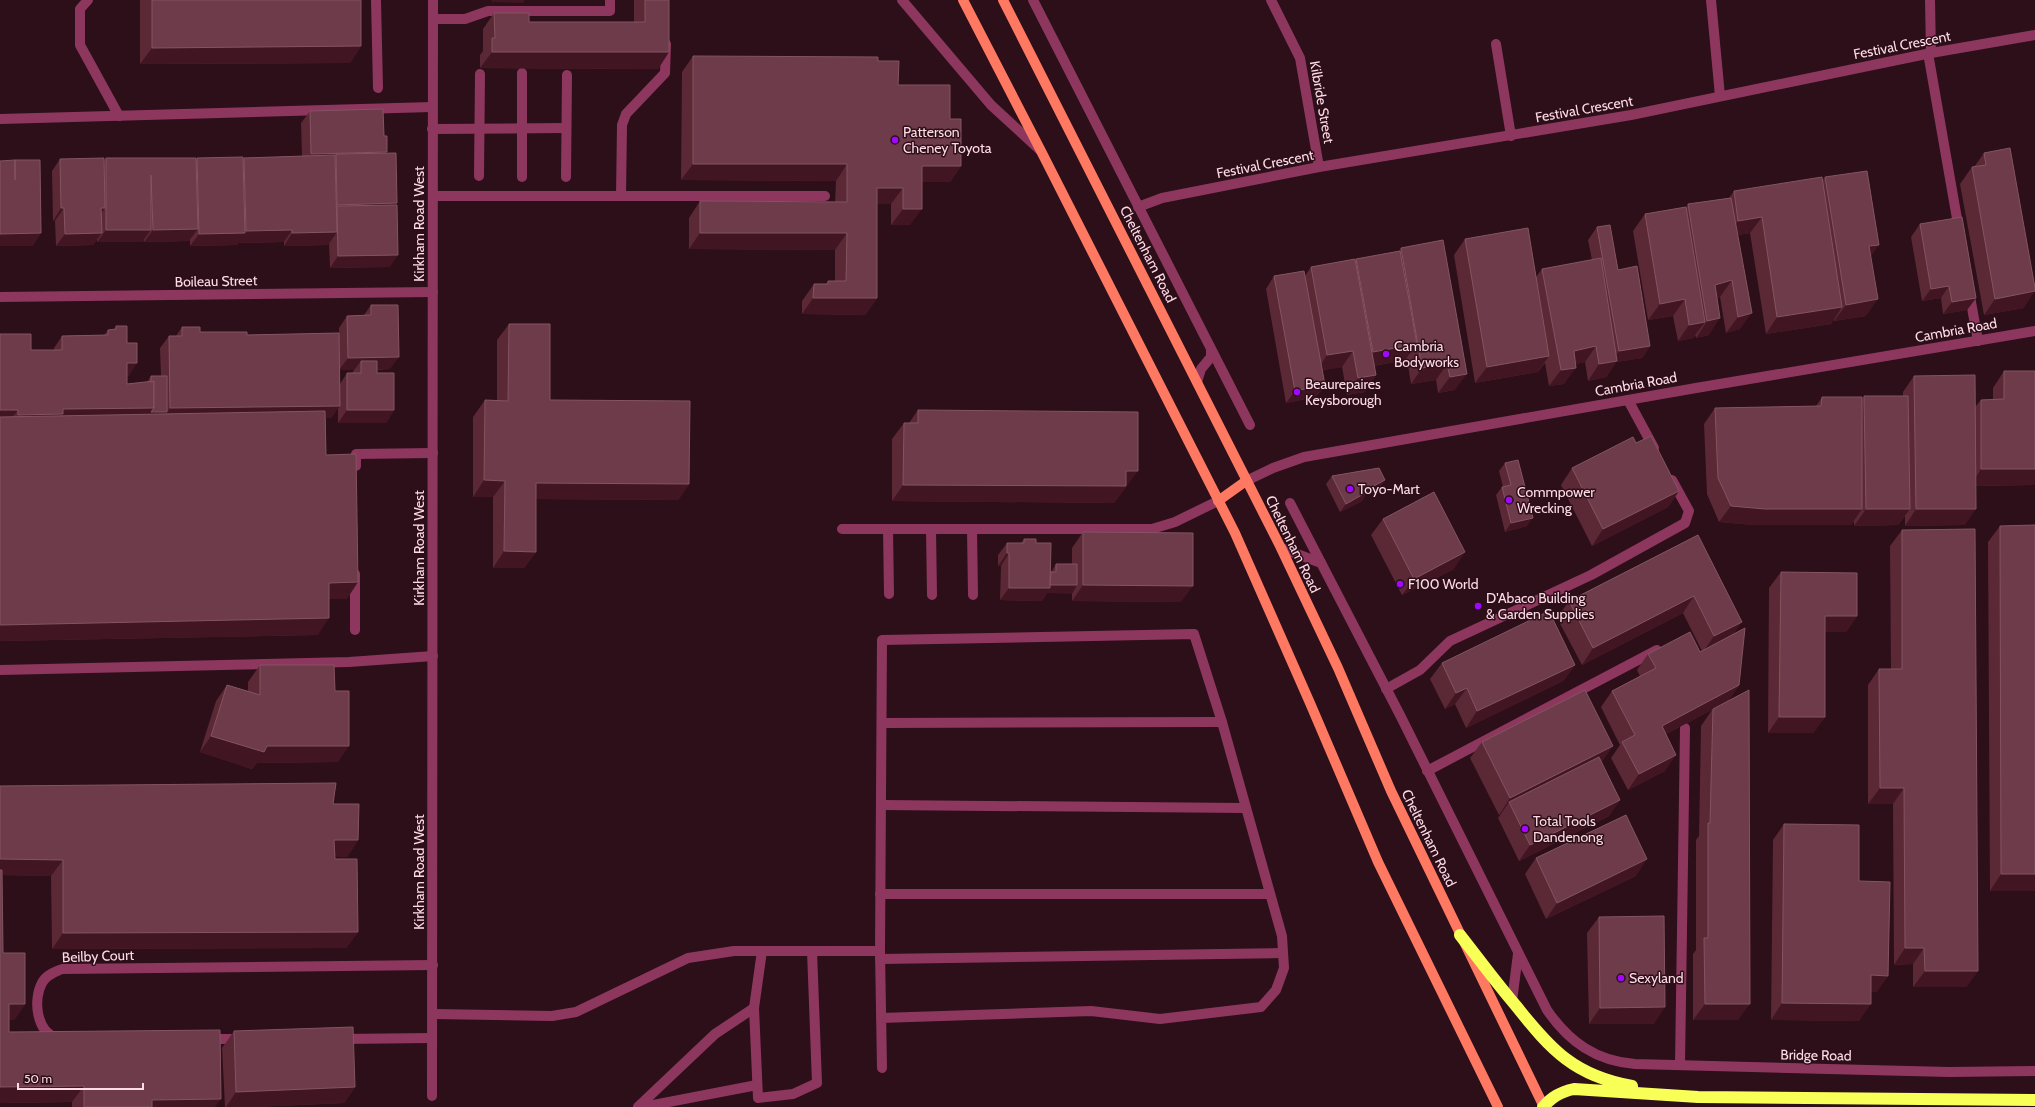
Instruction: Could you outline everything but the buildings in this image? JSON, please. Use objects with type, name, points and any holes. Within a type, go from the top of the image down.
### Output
[{"type":"highway","points":[[1460,935],[1548,1045],[1574,1065],[1588,1073],[1617,1083],[1698,1097]]},
{"type":"highway","points":[[1544,1107],[1550,1099],[1561,1092],[1574,1089],[1698,1097],[2035,1100]]},
{"type":"main road","points":[[963,0],[1235,533],[1378,862],[1498,1107]]},
{"type":"main road","name":"Cheltenham Road","points":[[1003,0],[1281,548],[1338,668],[1391,791],[1544,1107]]},
{"type":"main road","points":[[1218,500],[1246,481]]},
{"type":"street","points":[[88,0],[80,9],[80,44],[119,116]]},
{"type":"street","points":[[376,0],[378,88]]},
{"type":"street","name":"Kirkham Road West","points":[[432,1096],[433,0]]},
{"type":"street","points":[[433,19],[464,19],[488,11],[610,11],[610,0]]},
{"type":"street","points":[[902,0],[991,105],[1042,153]]},
{"type":"street","name":"Cheltenham Road","points":[[1032,0],[1250,425]]},
{"type":"street","name":"Kilbride Street","points":[[1271,0],[1300,58],[1319,168]]},
{"type":"street","points":[[1711,0],[1720,96]]},
{"type":"street","points":[[1930,0],[1929,53],[1960,240]]},
{"type":"street","name":"Festival Crescent","points":[[1138,207],[1162,198],[1319,168],[1631,115],[1929,53],[2035,35]]},
{"type":"street","points":[[621,196],[622,125],[626,114],[665,73],[666,36]]},
{"type":"street","points":[[1496,44],[1511,136]]},
{"type":"street","points":[[522,73],[522,177]]},
{"type":"street","points":[[479,176],[480,74]]},
{"type":"street","points":[[566,177],[567,75]]},
{"type":"street","points":[[0,119],[432,107]]},
{"type":"street","points":[[432,129],[566,128]]},
{"type":"street","points":[[433,196],[825,196]]},
{"type":"street","points":[[1967,278],[1978,341]]},
{"type":"street","name":"Boileau Street","points":[[0,297],[433,292]]},
{"type":"street","name":"Cambria Road","points":[[1246,481],[1273,468],[1304,457],[2035,331]]},
{"type":"street","points":[[1197,382],[1201,369],[1211,357],[1211,351]]},
{"type":"street","points":[[1628,400],[1658,456]]},
{"type":"street","points":[[356,477],[356,454],[433,453]]},
{"type":"street","points":[[1386,689],[1420,670],[1450,641],[1591,575],[1685,523],[1689,511],[1666,470]]},
{"type":"street","points":[[842,528],[1156,529],[1175,522],[1218,500]]},
{"type":"street","name":"Cheltenham Road","points":[[1290,503],[1428,771],[1547,1010],[1558,1026],[1572,1040],[1597,1056]]},
{"type":"street","points":[[888,529],[889,594]]},
{"type":"street","points":[[931,529],[932,595]]},
{"type":"street","points":[[972,529],[972,595]]},
{"type":"street","points":[[1281,548],[1321,563]]},
{"type":"street","points":[[355,561],[355,630]]},
{"type":"street","points":[[881,1018],[1091,1011],[1160,1020],[1261,1006],[1276,990],[1284,968],[1282,936],[1222,722],[1194,634],[882,640],[880,894],[880,955],[881,1018],[882,1068]]},
{"type":"street","points":[[1428,771],[1657,650]]},
{"type":"street","points":[[0,670],[349,662],[433,656]]},
{"type":"street","points":[[882,723],[1222,722]]},
{"type":"street","points":[[1680,1065],[1685,728]]},
{"type":"street","points":[[881,805],[1246,808]]},
{"type":"street","points":[[880,894],[1269,894]]},
{"type":"street","points":[[762,951],[754,1008],[758,1098],[793,1094],[817,1083],[812,951]]},
{"type":"street","points":[[433,1014],[552,1016],[576,1012],[688,958],[734,952],[812,951],[880,955],[1283,953]]},
{"type":"street","points":[[1512,1001],[1518,954]]},
{"type":"street","name":"Beilby Court","points":[[65,1040],[54,1037],[41,1027],[38,1018],[39,990],[42,982],[52,973],[62,969],[433,965]]},
{"type":"street","points":[[638,1107],[715,1034],[754,1008]]},
{"type":"street","points":[[328,1039],[432,1038]]},
{"type":"street","points":[[193,1039],[249,1039]]},
{"type":"street","name":"Bridge Road","points":[[1597,1056],[1624,1063],[1680,1065],[1949,1072],[2035,1071]]},
{"type":"street","points":[[643,1107],[757,1085]]},
{"type":"place","name":"Patterson Cheney Toyota","points":[[895,140]]},
{"type":"place","name":"Cambria Bodyworks","points":[[1386,354]]},
{"type":"place","name":"Beaurepaires Keysborough","points":[[1297,392]]},
{"type":"place","name":"Toyo-Mart","points":[[1350,489]]},
{"type":"place","name":"Commpower Wrecking","points":[[1509,500]]},
{"type":"place","name":"F100 World","points":[[1400,584]]},
{"type":"place","name":"D'Abaco Building & Garden Supplies","points":[[1478,606]]},
{"type":"place","name":"Total Tools Dandenong","points":[[1525,829]]},
{"type":"place","name":"Sexyland","points":[[1621,978]]}]
